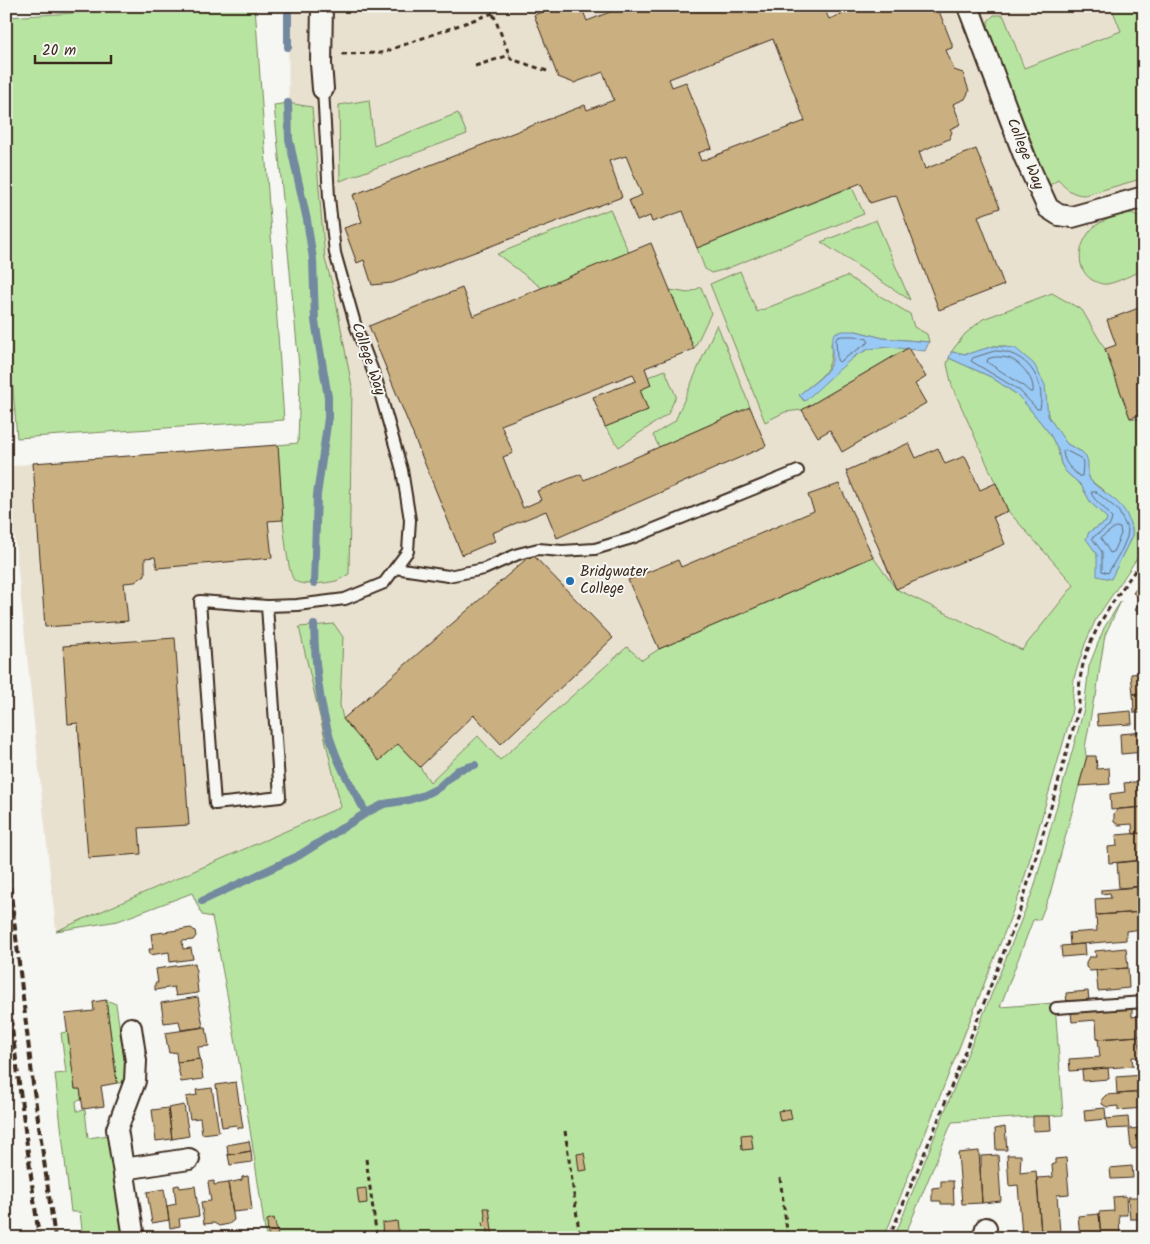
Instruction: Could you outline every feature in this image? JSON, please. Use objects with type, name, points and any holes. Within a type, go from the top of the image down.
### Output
[{"type":"street","name":"College Way","points":[[322,6],[321,54],[323,90]]},
{"type":"street","name":"College Way","points":[[968,6],[1025,158],[1048,208],[1059,215],[1072,217],[1144,198]]},
{"type":"street","points":[[130,1028],[136,1061],[135,1081],[117,1129],[134,1238]]},
{"type":"street","points":[[124,1169],[189,1159]]},
{"type":"lane","name":"College Way","points":[[267,606],[280,798],[215,804],[200,601],[267,606],[297,605],[345,599],[384,583],[408,551],[410,520],[402,470],[377,382],[356,327],[335,253],[328,197],[323,90]]},
{"type":"lane","points":[[395,568],[448,576],[484,569],[518,554],[538,549],[562,551],[595,549],[632,538],[798,471]]},
{"type":"lane","points":[[1056,1008],[1144,1002]]},
{"type":"path","points":[[490,6],[511,59],[547,71]]},
{"type":"path","points":[[321,54],[381,53],[493,13]]},
{"type":"path","points":[[475,66],[510,55]]},
{"type":"path","points":[[889,1238],[937,1123],[1027,890],[1079,707],[1080,678],[1089,646],[1098,626],[1144,558]]},
{"type":"path","points":[[565,1131],[580,1238]]},
{"type":"path","points":[[366,1159],[377,1238]]},
{"type":"path","points":[[780,1178],[788,1238]]},
{"type":"shaded area","name":"Bridgwater College","points":[[288,6],[1144,6],[1144,548],[1096,619],[1085,644],[1074,678],[1070,719],[1020,893],[953,1067],[255,1161],[227,989],[212,918],[202,915],[192,893],[118,921],[56,931],[7,467],[33,463],[325,441],[289,138]]},
{"type":"green space","points":[[193,6],[255,6],[284,420],[17,438],[6,305],[6,17]]},
{"type":"green space","points":[[1111,6],[1144,6],[1144,178],[1081,195],[1070,191],[1058,180],[1050,185],[1047,181],[989,34],[988,21],[994,15],[1003,15],[1024,68],[1121,31]]},
{"type":"green space","points":[[369,100],[374,146],[458,113],[467,134],[340,181],[339,105]]},
{"type":"green space","points":[[288,103],[312,107],[325,259],[334,291],[352,387],[349,574],[336,581],[314,584],[297,582],[290,572],[285,538],[278,445],[298,443],[300,376],[274,105]]},
{"type":"green space","points":[[852,187],[864,214],[723,270],[711,273],[705,269],[697,248]]},
{"type":"green space","points":[[610,209],[629,253],[542,288],[497,254]]},
{"type":"green space","points":[[1132,213],[1144,219],[1144,270],[1107,284],[1101,284],[1092,280],[1086,275],[1080,261],[1082,246],[1089,232],[1099,224]]},
{"type":"green space","points":[[876,220],[910,300],[821,242]]},
{"type":"green space","points":[[740,271],[757,312],[847,276],[910,314],[914,327],[927,334],[929,342],[883,338],[856,331],[831,343],[830,361],[824,374],[799,395],[804,401],[835,372],[861,353],[878,347],[908,348],[802,410],[785,412],[765,422],[710,284]]},
{"type":"green space","points":[[701,287],[711,313],[694,349],[670,290],[688,293]]},
{"type":"green space","points":[[1052,293],[1082,310],[1105,349],[1130,418],[1144,420],[1144,548],[1096,619],[1085,644],[1074,678],[1070,719],[1020,893],[884,1238],[266,1238],[242,1078],[212,917],[202,915],[192,893],[118,921],[56,931],[341,807],[299,627],[334,624],[343,637],[340,705],[343,719],[379,760],[398,744],[420,767],[430,782],[478,736],[500,760],[627,647],[642,660],[659,649],[873,557],[896,589],[1022,650],[1074,585],[1008,511],[952,386],[947,364],[949,358],[991,377],[1016,394],[1050,434],[1058,450],[1061,464],[1066,472],[1081,485],[1091,503],[1107,518],[1106,522],[1089,532],[1087,539],[1097,554],[1098,562],[1111,578],[1132,536],[1132,528],[1129,522],[1104,491],[1090,480],[1082,452],[1067,444],[1048,416],[1045,393],[1004,346],[994,346],[968,354],[951,352],[965,334],[983,319]]},
{"type":"green space","points":[[717,324],[750,407],[659,447],[653,435],[675,421]]},
{"type":"green space","points":[[665,370],[676,396],[668,414],[619,447],[605,427],[648,410],[640,390],[651,385],[648,377]]},
{"type":"green space","points":[[1121,601],[1105,635],[1096,697],[1094,698],[1085,748],[1087,756],[1050,894],[1040,919],[1033,920],[1000,1007],[1055,1003],[1063,1115],[952,1122],[904,1238],[894,1238],[1034,888],[1084,709],[1089,666],[1104,628]]},
{"type":"green space","points":[[106,1000],[116,1004],[125,1065],[125,1083],[117,1083]]},
{"type":"green space","points":[[68,1032],[75,1089],[80,1089],[82,1100],[76,1101],[77,1111],[85,1110],[88,1138],[109,1135],[125,1238],[83,1238],[80,1212],[71,1212],[55,1074],[66,1073],[61,1033]]},
{"type":"water","points":[[856,331],[883,338],[929,342],[925,351],[889,347],[869,349],[855,356],[805,401],[799,395],[827,370],[832,360],[833,336],[835,333]]},
{"type":"water","points":[[994,346],[1015,348],[1034,364],[1045,385],[1048,416],[1067,444],[1086,456],[1090,480],[1117,502],[1126,513],[1132,529],[1132,536],[1111,579],[1097,576],[1097,554],[1086,539],[1089,532],[1106,522],[1107,518],[1091,503],[1081,485],[1066,472],[1061,464],[1058,450],[1050,434],[1016,394],[991,377],[949,358],[951,352],[967,354]]},
{"type":"building","points":[[557,6],[581,6],[587,21],[625,6],[823,6],[829,19],[863,6],[877,6],[879,11],[890,6],[937,6],[952,44],[952,48],[946,50],[954,70],[963,73],[969,91],[965,99],[953,104],[960,122],[959,125],[950,129],[952,132],[949,139],[919,152],[925,169],[976,149],[1000,208],[978,216],[1004,285],[939,310],[896,195],[870,203],[861,183],[697,248],[683,211],[652,222],[650,216],[637,221],[629,200],[642,195],[626,156],[609,161],[622,197],[392,283],[372,285],[364,260],[357,263],[344,228],[362,222],[353,195],[585,105],[587,110],[614,100],[603,72],[574,83],[558,77],[534,15]],"holes":[[[773,39],[805,121],[701,161],[698,153],[712,148],[686,82],[672,87],[669,79]]]},
{"type":"building","points":[[651,243],[694,349],[645,368],[651,385],[640,390],[648,410],[605,427],[593,397],[636,381],[633,374],[501,425],[513,453],[503,457],[523,508],[541,500],[537,491],[581,474],[584,480],[750,407],[766,446],[557,538],[546,511],[492,533],[495,541],[462,555],[369,326],[462,288],[473,316]]},
{"type":"building","points":[[1144,306],[1144,414],[1130,418],[1105,349],[1116,345],[1107,320]]},
{"type":"building","points":[[908,348],[926,377],[915,384],[926,403],[842,452],[830,430],[818,437],[802,410]]},
{"type":"building","points":[[909,443],[916,458],[938,448],[945,464],[965,456],[980,490],[996,483],[1008,511],[993,517],[1005,544],[896,589],[846,471]]},
{"type":"building","points":[[278,445],[283,520],[268,521],[272,558],[157,568],[155,557],[145,558],[145,575],[135,582],[124,583],[128,621],[45,627],[33,463]]},
{"type":"building","points":[[839,484],[873,557],[659,649],[628,580],[678,560],[681,567],[814,511],[808,495]]},
{"type":"building","points":[[532,554],[613,638],[501,744],[474,715],[420,767],[398,744],[379,761],[343,719]]},
{"type":"building","points":[[1144,579],[1144,616],[1135,610],[1142,599],[1133,593]]},
{"type":"building","points":[[175,638],[189,825],[139,828],[141,854],[88,858],[78,723],[68,724],[63,646]]},
{"type":"building","points":[[1144,673],[1144,693],[1133,694],[1131,674]]},
{"type":"building","points":[[1144,693],[1144,713],[1134,713],[1133,694]]},
{"type":"building","points":[[1131,711],[1132,724],[1098,726],[1097,714]]},
{"type":"building","points":[[1144,732],[1144,752],[1121,754],[1120,734]]},
{"type":"building","points":[[1137,752],[1144,752],[1144,771],[1139,772]]},
{"type":"building","points":[[1087,756],[1096,756],[1097,769],[1109,768],[1110,784],[1079,786]]},
{"type":"building","points":[[1144,781],[1144,807],[1111,810],[1110,794],[1125,792],[1124,783]]},
{"type":"building","points":[[1144,807],[1144,833],[1133,834],[1132,824],[1119,825],[1114,822],[1114,814],[1118,809]]},
{"type":"building","points":[[1141,833],[1142,844],[1144,844],[1144,860],[1109,863],[1108,847],[1117,846],[1116,835]]},
{"type":"building","points":[[1144,860],[1144,876],[1140,876],[1141,886],[1119,888],[1117,863]]},
{"type":"building","points":[[1139,887],[1140,907],[1144,907],[1144,912],[1096,915],[1095,899],[1111,898],[1110,893],[1101,894],[1101,890]]},
{"type":"building","points":[[1144,912],[1144,918],[1141,918],[1142,929],[1126,931],[1126,940],[1070,945],[1069,933],[1097,931],[1096,915]]},
{"type":"building","points":[[191,928],[195,931],[196,936],[193,940],[182,941],[183,949],[191,948],[193,959],[170,962],[169,952],[150,955],[149,949],[153,949],[151,934]]},
{"type":"building","points":[[1084,944],[1085,955],[1062,957],[1061,946]]},
{"type":"building","points":[[1126,948],[1128,968],[1090,971],[1086,967],[1089,957],[1096,957],[1095,951]]},
{"type":"building","points":[[195,963],[198,993],[176,996],[174,987],[155,990],[155,983],[158,983],[156,969]]},
{"type":"building","points":[[1128,968],[1129,988],[1098,991],[1096,970]]},
{"type":"building","points":[[1088,991],[1089,1001],[1067,1003],[1066,993]]},
{"type":"building","points":[[198,997],[203,1027],[181,1030],[179,1021],[164,1023],[161,1003]]},
{"type":"building","points":[[106,1000],[117,1083],[101,1086],[104,1106],[83,1109],[80,1089],[75,1089],[65,1014],[94,1011],[93,1002]]},
{"type":"building","points":[[1132,1008],[1132,1017],[1138,1016],[1139,1036],[1097,1039],[1096,1020],[1072,1022],[1071,1012]]},
{"type":"building","points":[[206,1027],[209,1046],[198,1047],[200,1059],[177,1062],[176,1052],[169,1053],[165,1033]]},
{"type":"building","points":[[1139,1036],[1141,1057],[1132,1057],[1133,1066],[1070,1071],[1069,1059],[1100,1057],[1098,1039]]},
{"type":"building","points":[[200,1059],[203,1079],[181,1082],[177,1062]]},
{"type":"building","points":[[1108,1068],[1109,1079],[1083,1081],[1082,1070]]},
{"type":"building","points":[[1144,1075],[1144,1092],[1117,1094],[1116,1077]]},
{"type":"building","points":[[236,1082],[243,1128],[237,1128],[236,1125],[222,1127],[216,1085]]},
{"type":"building","points":[[212,1088],[219,1132],[202,1134],[200,1118],[190,1119],[186,1097],[197,1095],[196,1090]]},
{"type":"building","points":[[1144,1092],[1144,1108],[1118,1110],[1118,1106],[1107,1107],[1102,1104],[1102,1099],[1106,1095]]},
{"type":"building","points":[[184,1105],[189,1136],[172,1139],[168,1108]]},
{"type":"building","points":[[168,1108],[172,1139],[156,1141],[152,1110]]},
{"type":"building","points":[[1105,1108],[1106,1119],[1085,1121],[1084,1110]]},
{"type":"building","points":[[790,1109],[792,1119],[780,1121],[778,1111]]},
{"type":"building","points":[[1033,1116],[1050,1116],[1051,1130],[1033,1131]]},
{"type":"building","points":[[1128,1117],[1129,1128],[1107,1129],[1106,1119]]},
{"type":"building","points":[[1005,1127],[1007,1150],[996,1150],[995,1129]]},
{"type":"building","points":[[1144,1128],[1144,1148],[1131,1149],[1129,1129]]},
{"type":"building","points":[[751,1134],[753,1149],[742,1150],[741,1135]]},
{"type":"building","points":[[249,1141],[251,1151],[228,1155],[227,1145]]},
{"type":"building","points":[[251,1151],[252,1162],[230,1165],[228,1155]]},
{"type":"building","points":[[979,1151],[982,1203],[962,1204],[958,1153]]},
{"type":"building","points":[[584,1153],[587,1170],[579,1171],[577,1154]]},
{"type":"building","points":[[998,1155],[1001,1201],[982,1203],[981,1156]]},
{"type":"building","points":[[1007,1155],[1021,1155],[1020,1173],[1036,1171],[1041,1233],[1022,1235],[1018,1185],[1009,1186]]},
{"type":"building","points":[[1066,1158],[1069,1194],[1057,1195],[1060,1232],[1041,1233],[1037,1178],[1053,1177],[1052,1165],[1055,1164],[1055,1159]]},
{"type":"building","points":[[1132,1166],[1133,1178],[1111,1179],[1110,1168]]},
{"type":"building","points":[[248,1176],[252,1210],[233,1212],[228,1183],[242,1180],[242,1177]]},
{"type":"building","points":[[214,1181],[214,1185],[228,1183],[234,1220],[229,1224],[219,1226],[214,1223],[204,1224],[201,1202],[211,1201],[208,1182]]},
{"type":"building","points":[[941,1181],[953,1181],[954,1204],[941,1204],[941,1201],[932,1201],[932,1188],[941,1187]]},
{"type":"building","points":[[179,1185],[180,1188],[195,1186],[199,1216],[179,1219],[180,1226],[170,1228],[167,1206],[176,1204],[174,1186]]},
{"type":"building","points":[[366,1188],[367,1203],[359,1204],[357,1189]]},
{"type":"building","points":[[164,1189],[169,1220],[152,1223],[147,1192]]},
{"type":"building","points":[[1126,1196],[1127,1215],[1119,1215],[1120,1238],[1101,1238],[1099,1212],[1114,1211],[1113,1197]]},
{"type":"building","points":[[1128,1197],[1139,1197],[1140,1219],[1130,1219]]},
{"type":"building","points":[[484,1208],[489,1208],[493,1238],[488,1238],[486,1226],[483,1227],[482,1222],[486,1221]]},
{"type":"building","points":[[1099,1214],[1101,1238],[1080,1238],[1078,1216]]},
{"type":"building","points":[[274,1218],[278,1235],[268,1236],[267,1220]]},
{"type":"building","points":[[397,1221],[399,1237],[383,1238],[382,1223]]},
{"type":"waterway","points":[[288,14],[288,47]]},
{"type":"waterway","points":[[288,103],[289,139],[307,220],[313,259],[315,321],[328,397],[328,418],[317,495],[314,583]]},
{"type":"waterway","points":[[202,901],[298,856],[366,813],[339,762],[326,724],[317,674],[314,625]]},
{"type":"waterway","points":[[366,813],[384,804],[409,800],[424,795],[438,788],[458,770],[475,765]]},
{"type":"railway","points":[[6,851],[33,1084],[55,1238]]},
{"type":"railway","points":[[6,982],[39,1238]]},
{"type":"place","name":"Bridgwater College","points":[[570,581]]}]
